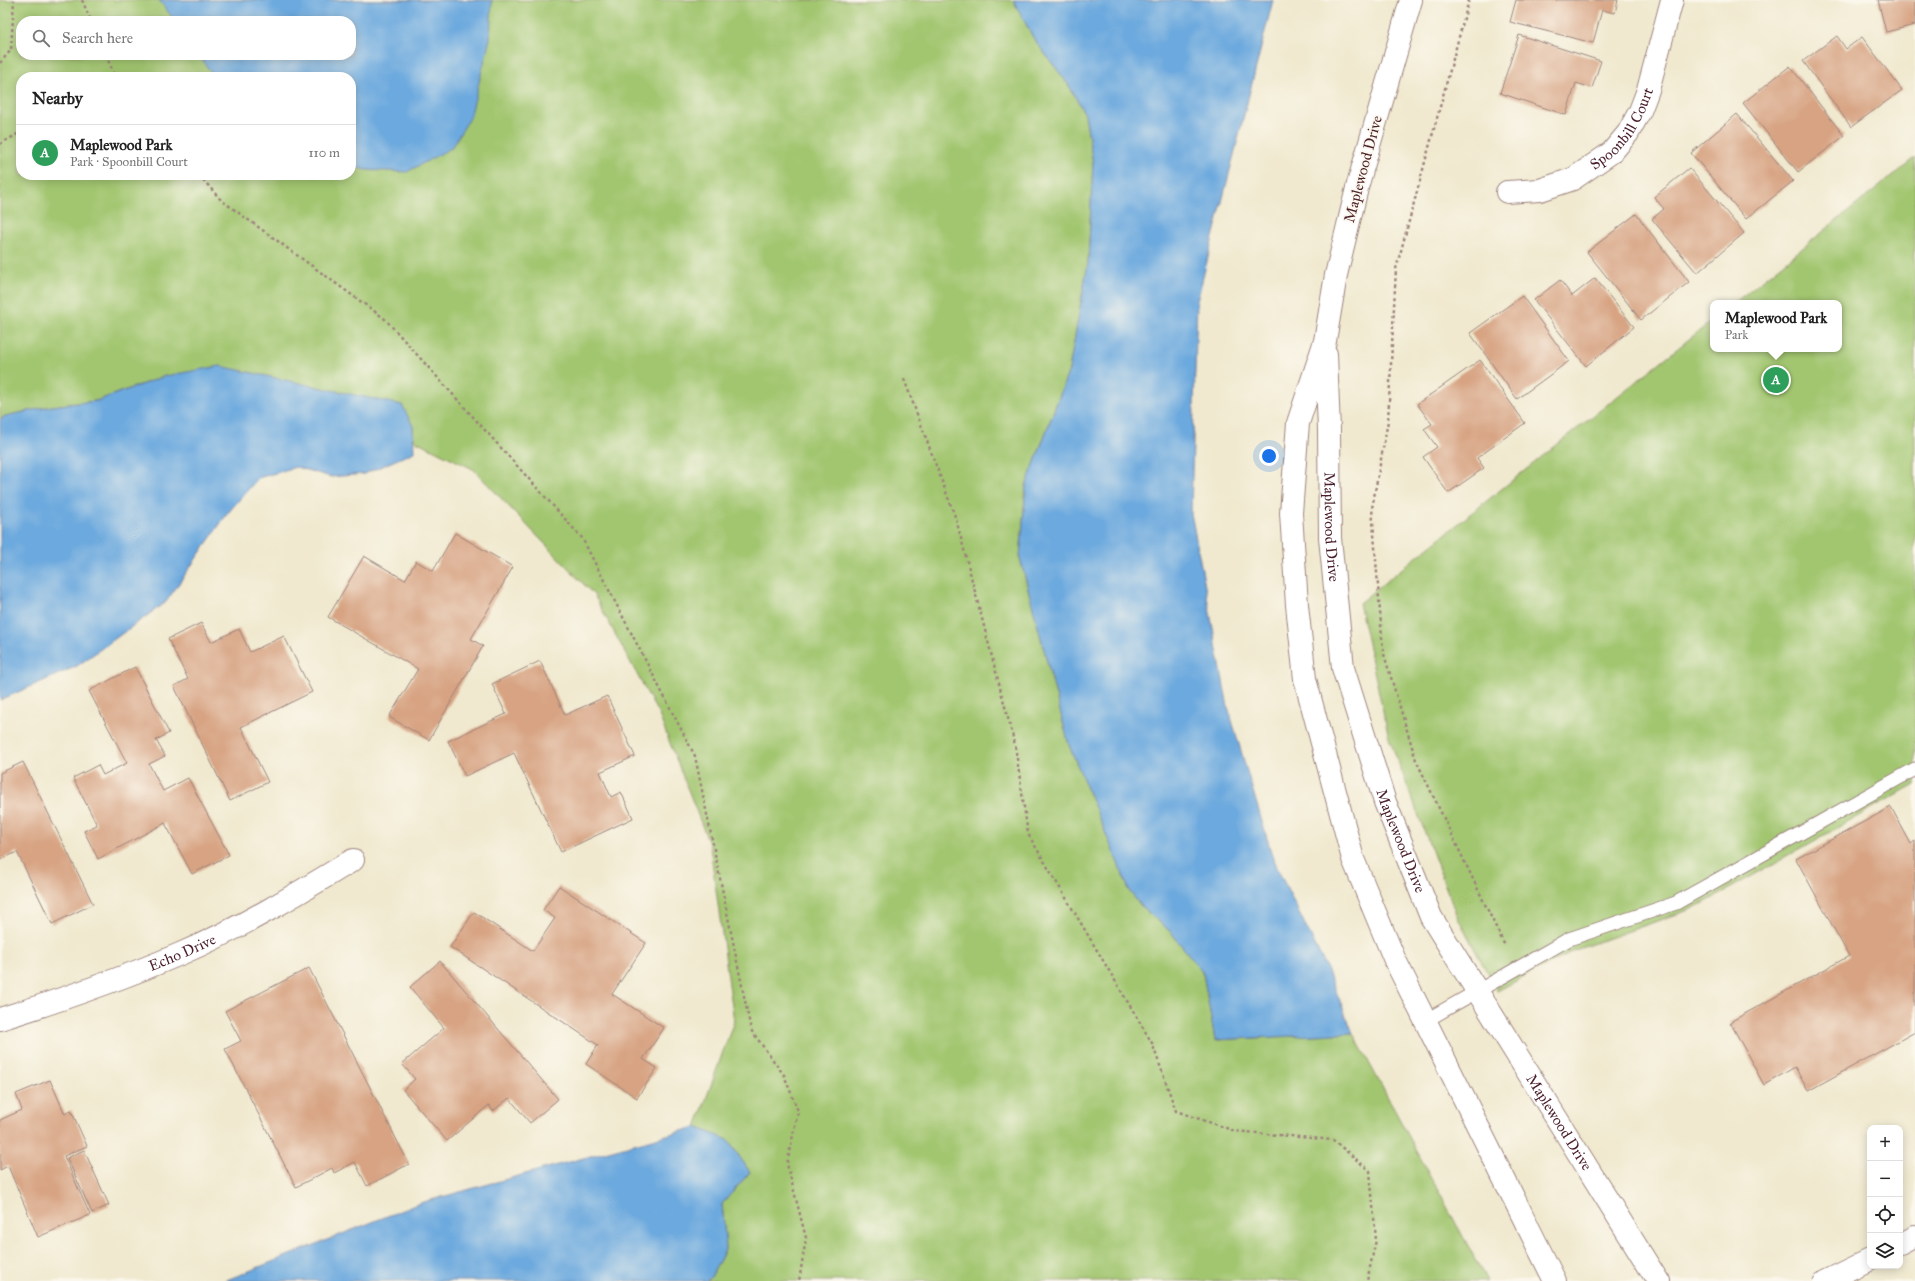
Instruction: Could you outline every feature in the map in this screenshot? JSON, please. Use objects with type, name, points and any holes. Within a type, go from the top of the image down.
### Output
[{"type":"street","name":"Maplewood Drive","points":[[1411,0],[1358,184],[1336,275],[1325,341],[1298,423],[1291,513],[1297,605],[1305,679],[1353,859],[1394,958],[1555,1281]]},
{"type":"street","name":"Spoonbill Court","points":[[1507,192],[1540,190],[1573,179],[1612,152],[1628,133],[1640,111],[1648,90],[1672,0]]},
{"type":"street","name":"Maplewood Drive","points":[[1325,341],[1329,430],[1330,538],[1343,668],[1385,802],[1431,917],[1658,1281]]},
{"type":"street","name":"Echo Drive","points":[[0,1019],[92,989],[181,954],[267,911],[353,860]]},
{"type":"street","points":[[1903,1242],[1915,1236]]},
{"type":"street","points":[[1825,1281],[1867,1260]]},
{"type":"lane","points":[[1425,1021],[1569,939],[1676,903],[1915,769]]},
{"type":"path","points":[[0,63],[11,50],[14,0]]},
{"type":"path","points":[[82,0],[89,16]]},
{"type":"path","points":[[1469,0],[1396,269],[1388,421],[1372,508],[1383,651],[1413,753],[1505,946]]},
{"type":"path","points":[[108,60],[113,72]]},
{"type":"path","points":[[0,144],[16,135]]},
{"type":"path","points":[[203,180],[220,200],[385,319],[582,538],[695,756],[751,1030],[784,1075],[798,1111],[788,1164],[806,1238],[799,1281]]},
{"type":"path","points":[[904,379],[956,519],[1015,745],[1028,834],[1152,1043],[1176,1111],[1235,1131],[1333,1140],[1370,1171],[1376,1240],[1367,1281]]},
{"type":"green space","points":[[0,0],[1013,0],[1034,39],[1068,84],[1085,114],[1093,163],[1088,263],[1069,370],[1026,486],[1020,558],[1069,745],[1130,892],[1144,909],[1171,932],[1203,973],[1215,1040],[1353,1033],[1487,1281],[706,1281],[711,1277],[726,1248],[722,1204],[750,1172],[728,1140],[696,1127],[734,1021],[710,846],[659,715],[594,595],[473,469],[414,440],[413,426],[402,405],[372,400],[165,376],[96,401],[52,406],[5,416],[0,420]]},
{"type":"green space","points":[[1915,158],[1915,784],[1697,907],[1575,950],[1497,991],[1456,914],[1389,738],[1359,603],[1710,322],[1710,352],[1842,352],[1842,300],[1738,300]]},
{"type":"water","points":[[159,0],[492,0],[490,39],[470,118],[451,148],[407,172],[366,170],[356,167],[356,72],[211,72],[202,60],[356,60],[356,16],[171,16]]},
{"type":"water","points":[[1013,0],[1273,0],[1197,301],[1191,513],[1228,707],[1274,862],[1327,969],[1353,1033],[1215,1040],[1203,973],[1171,932],[1144,909],[1130,892],[1069,745],[1020,558],[1026,486],[1069,370],[1088,263],[1093,163],[1085,114],[1068,84],[1034,39]]},
{"type":"water","points":[[220,366],[402,405],[413,426],[414,452],[364,474],[331,477],[296,467],[258,478],[227,514],[166,602],[77,666],[0,700],[0,420],[5,416],[52,406],[96,401],[165,376]]},
{"type":"water","points":[[696,1127],[728,1140],[750,1172],[722,1204],[726,1248],[711,1277],[706,1281],[224,1281],[420,1203]]},
{"type":"building","points":[[1516,0],[1618,0],[1615,13],[1602,10],[1593,43],[1510,22]]},
{"type":"building","points":[[1878,0],[1915,0],[1915,25],[1886,32]]},
{"type":"building","points":[[1519,35],[1601,61],[1592,88],[1576,83],[1566,115],[1500,93]]},
{"type":"building","points":[[1837,36],[1846,49],[1862,37],[1902,90],[1851,127],[1803,61]]},
{"type":"building","points":[[1790,66],[1844,136],[1798,172],[1743,103]]},
{"type":"building","points":[[1737,114],[1793,181],[1746,219],[1691,153]]},
{"type":"building","points":[[1689,168],[1744,233],[1697,273],[1652,219],[1664,209],[1654,197]]},
{"type":"building","points":[[1636,214],[1689,282],[1641,320],[1587,252]]},
{"type":"building","points":[[1595,278],[1634,327],[1586,366],[1534,300],[1560,280],[1572,296]]},
{"type":"building","points":[[1522,296],[1569,361],[1517,399],[1470,333]]},
{"type":"building","points":[[1480,360],[1525,423],[1477,458],[1484,468],[1448,493],[1423,457],[1437,447],[1424,429],[1432,424],[1417,404]]},
{"type":"building","points":[[455,533],[513,567],[471,639],[483,646],[429,740],[389,717],[418,669],[328,617],[364,556],[405,580],[416,561],[433,571]]},
{"type":"building","points":[[201,623],[211,642],[239,629],[250,652],[284,636],[312,692],[241,727],[268,782],[230,801],[174,686],[188,679],[168,639]]},
{"type":"building","points":[[540,661],[565,715],[607,696],[635,756],[600,772],[611,797],[621,792],[633,818],[561,852],[514,753],[465,776],[448,741],[506,714],[492,684]]},
{"type":"building","points":[[135,667],[169,733],[156,740],[165,756],[149,764],[163,791],[188,778],[229,855],[192,874],[165,823],[98,859],[84,831],[97,825],[73,778],[98,765],[103,775],[127,763],[89,691]]},
{"type":"building","points":[[23,762],[93,904],[52,924],[17,852],[0,860],[0,773]]},
{"type":"building","points":[[1891,807],[1911,844],[1915,841],[1915,1032],[1808,1091],[1795,1067],[1764,1085],[1730,1022],[1849,956],[1796,859]]},
{"type":"building","points":[[559,886],[646,943],[612,994],[664,1028],[643,1059],[657,1068],[637,1098],[586,1064],[598,1045],[450,947],[474,912],[533,951],[555,918],[543,910]]},
{"type":"building","points":[[440,961],[558,1099],[530,1123],[509,1098],[493,1111],[489,1105],[447,1141],[403,1090],[415,1079],[402,1064],[444,1028],[410,987]]},
{"type":"building","points":[[309,968],[409,1164],[367,1186],[355,1162],[334,1173],[332,1168],[296,1187],[225,1049],[241,1041],[225,1011]]},
{"type":"building","points":[[50,1080],[65,1114],[71,1110],[87,1146],[64,1156],[90,1215],[38,1237],[8,1166],[0,1170],[0,1120],[22,1110],[16,1094]]},
{"type":"building","points":[[84,1150],[109,1205],[92,1213],[67,1158]]},
{"type":"place","name":"Maplewood Park","points":[[1776,380]]}]
